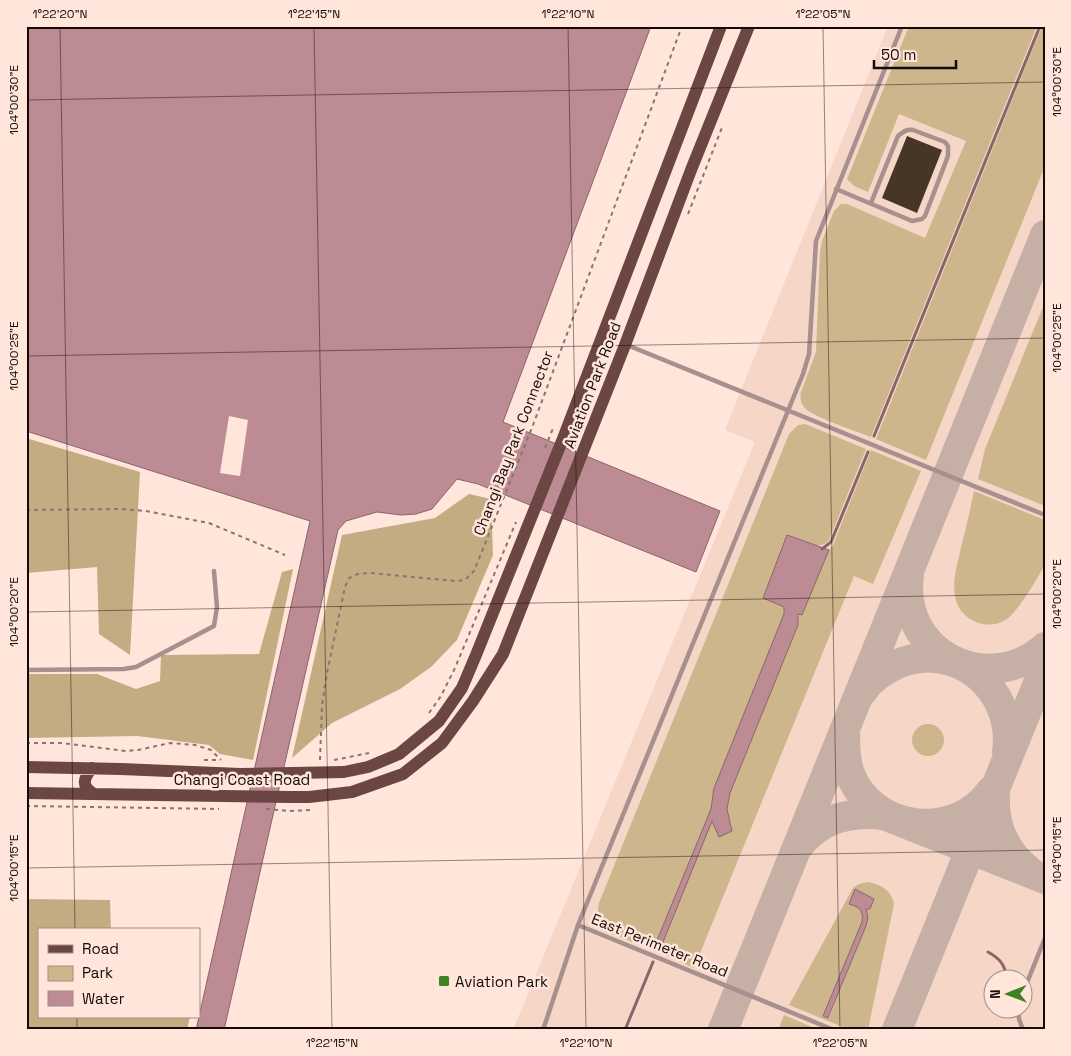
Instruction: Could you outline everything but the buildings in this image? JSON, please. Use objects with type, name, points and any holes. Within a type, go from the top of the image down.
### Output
[{"type":"main road","name":"Aviation Park Road","points":[[439,721],[462,688],[564,436],[721,26]]},
{"type":"main road","name":"Aviation Park Road","points":[[442,743],[503,654],[749,26]]},
{"type":"main road","name":"Changi Coast Road","points":[[26,767],[240,774],[344,772],[368,767],[399,754],[439,721]]},
{"type":"main road","name":"Changi Coast Road","points":[[26,793],[290,797],[352,792],[403,774],[442,743]]},
{"type":"main road","points":[[92,768],[87,774],[84,784],[86,789],[94,794]]},
{"type":"lane","points":[[578,925],[788,411],[809,354],[816,241],[902,26]]},
{"type":"lane","points":[[836,189],[912,221],[922,219],[925,216],[948,156],[948,146],[944,142],[913,130],[902,132],[898,136],[871,203]]},
{"type":"lane","points":[[625,344],[1045,514]]},
{"type":"lane","points":[[26,670],[124,669],[136,667],[214,626],[217,607],[214,571]]},
{"type":"lane","name":"East Perimeter Road","points":[[543,1030],[578,925],[834,1030]]},
{"type":"lane","points":[[1033,968],[1045,938]]},
{"type":"lane","points":[[1019,1018],[1023,1030]]},
{"type":"path","name":"Changi Bay Park Connector","points":[[320,762],[322,706],[326,673],[345,587],[349,578],[358,574],[372,572],[439,580],[465,580],[474,571],[505,500],[682,26]]},
{"type":"path","points":[[686,220],[726,118]]},
{"type":"path","points":[[26,510],[121,509],[146,511],[209,523],[285,554]]},
{"type":"path","points":[[426,716],[441,696],[455,668],[518,516]]},
{"type":"path","points":[[26,743],[60,743],[125,751],[177,743],[195,745],[211,750],[219,760],[226,762]]},
{"type":"path","points":[[330,760],[376,752]]},
{"type":"path","points":[[26,806],[224,808]]},
{"type":"shaded area","points":[[888,26],[1045,26],[1045,1030],[513,1030],[755,442],[725,430]]},
{"type":"shaded area","points":[[26,438],[140,472],[130,655],[99,634],[97,567],[26,573]]},
{"type":"shaded area","points":[[469,494],[491,499],[493,555],[457,640],[431,667],[400,689],[332,723],[292,758],[342,535],[435,518]]},
{"type":"shaded area","points":[[293,569],[253,760],[220,754],[209,745],[137,736],[26,738],[26,674],[97,674],[136,689],[160,681],[161,655],[259,654],[282,572]]},
{"type":"shaded area","points":[[26,899],[110,900],[111,928],[38,928],[38,1018],[190,1018],[187,1030],[26,1030]]},
{"type":"green space","points":[[909,26],[1037,26],[871,437],[809,411],[804,407],[800,396],[816,352],[820,252],[822,241],[834,211],[841,204],[847,204],[925,238],[966,141],[899,114],[868,192],[854,186],[847,179]]},
{"type":"green space","points":[[1042,26],[1045,26],[1045,166],[926,460],[876,439]]},
{"type":"green space","points":[[1045,302],[1045,506],[978,479],[985,449]]},
{"type":"green space","points":[[805,424],[866,449],[829,540],[825,544],[815,545],[787,536],[763,598],[784,607],[780,627],[714,788],[711,809],[653,950],[607,932],[601,926],[598,919],[599,903],[789,434],[798,425]]},
{"type":"green space","points":[[871,450],[921,471],[873,584],[854,576],[694,968],[659,952],[712,820],[732,831],[727,809],[730,793],[798,625],[798,613],[802,615],[829,550],[833,545]]},
{"type":"green space","points":[[974,491],[1045,520],[1046,551],[1044,566],[1012,615],[999,623],[991,625],[983,624],[967,617],[957,604],[955,596],[954,583],[956,571]]},
{"type":"green space","points":[[928,724],[934,725],[939,729],[943,734],[943,746],[939,751],[934,755],[928,756],[922,755],[917,751],[913,746],[912,740],[913,734],[917,729],[922,725]]},
{"type":"green space","points":[[867,882],[881,886],[888,891],[894,904],[868,1030],[850,1030],[789,1005],[853,888]],"holes":[[[874,900],[865,908],[866,926],[829,1018],[823,1016],[862,922],[862,911],[858,907]]]},
{"type":"green space","points":[[784,1015],[819,1030],[778,1030]]},
{"type":"water","points":[[26,26],[651,26],[503,422],[720,511],[696,572],[478,484],[457,479],[432,509],[416,514],[401,515],[377,512],[346,521],[338,530],[224,1030],[196,1030],[310,521],[26,431]]},
{"type":"water","points":[[787,535],[829,550],[802,615],[798,614],[798,625],[730,793],[727,809],[732,831],[719,837],[712,821],[659,952],[653,950],[711,809],[714,788],[784,614],[784,607],[763,598]]},
{"type":"water","points":[[855,889],[874,899],[870,909],[866,909],[868,917],[866,926],[828,1018],[823,1016],[862,922],[860,910],[856,906],[849,904]]},
{"type":"pier","points":[[229,416],[248,420],[240,476],[220,473]]},
{"type":"waterway","points":[[874,436],[1040,26]]},
{"type":"waterway","points":[[822,549],[831,542],[868,452]]},
{"type":"waterway","points":[[988,952],[1001,962],[1004,968]]},
{"type":"waterway","points":[[625,1030],[653,962]]},
{"type":"taxiway","points":[[723,1030],[1045,235]]},
{"type":"taxiway","points":[[909,575],[909,603],[917,626],[932,646],[951,659],[974,667],[998,668],[1022,662],[1045,647]]},
{"type":"taxiway","points":[[863,691],[873,679],[886,670],[917,658],[939,658],[959,664],[977,675],[991,690],[1002,708],[1007,729],[1007,752]]},
{"type":"taxiway","points":[[897,1030],[1045,666]]},
{"type":"taxiway","points":[[845,733],[849,771],[860,791],[875,807],[894,818],[914,823],[936,823],[957,818],[975,807],[991,791]]},
{"type":"taxiway","points":[[995,792],[996,815],[1001,836],[1012,854],[1028,870]]},
{"type":"taxiway","points":[[799,846],[816,829],[837,818],[860,814],[884,815],[1045,879]]},
{"type":"place","name":"Aviation Park","points":[[444,981]]}]
